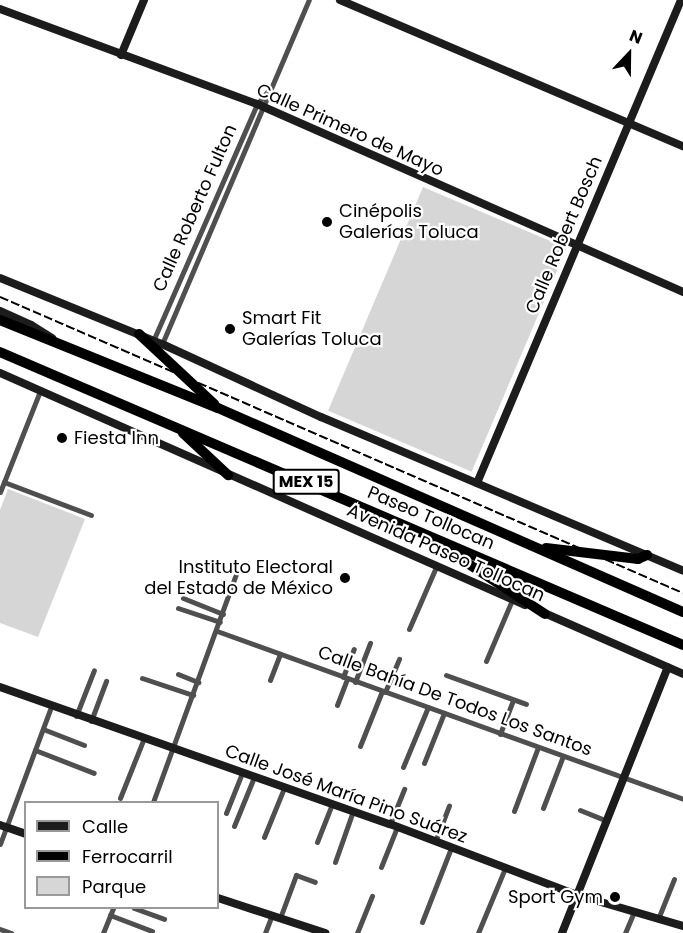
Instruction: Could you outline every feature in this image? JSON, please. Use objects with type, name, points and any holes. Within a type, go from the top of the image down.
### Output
[{"type":"highway","points":[[0,320],[58,343]]},
{"type":"highway","points":[[139,334],[218,408]]},
{"type":"highway","name":"Paseo Tollocan","points":[[58,343],[218,408],[683,612]]},
{"type":"highway","name":"Paseo Tollocan","points":[[0,351],[683,645]]},
{"type":"highway","points":[[0,361],[36,366]]},
{"type":"highway","points":[[176,427],[228,475]]},
{"type":"highway","points":[[437,538],[452,554],[545,614]]},
{"type":"highway","points":[[529,545],[638,559],[647,555]]},
{"type":"main road","points":[[121,55],[144,0]]},
{"type":"main road","points":[[339,0],[683,146]]},
{"type":"main road","name":"Calle Robert Bosch","points":[[477,483],[681,0]]},
{"type":"main road","name":"Calle Primero de Mayo","points":[[0,9],[260,106],[683,292]]},
{"type":"main road","points":[[0,278],[153,340],[321,417],[683,571]]},
{"type":"main road","name":"MEX 15","points":[[0,311],[31,325],[58,343]]},
{"type":"main road","name":"Avenida Paseo Tollocan","points":[[0,373],[683,674]]},
{"type":"main road","points":[[562,933],[668,667]]},
{"type":"main road","name":"Calle José María Pino Suárez","points":[[0,687],[76,716],[353,811],[577,895],[683,926]]},
{"type":"main road","points":[[3,826],[24,833]]},
{"type":"main road","points":[[219,898],[325,933]]},
{"type":"street","name":"Calle Roberto Fulton","points":[[153,340],[309,0]]},
{"type":"street","name":"Calle Roberto Fulton","points":[[162,344],[260,106]]},
{"type":"street","points":[[0,492],[40,392]]},
{"type":"street","points":[[4,482],[91,515]]},
{"type":"street","points":[[409,629],[436,567]]},
{"type":"street","points":[[153,801],[237,571]]},
{"type":"street","points":[[183,598],[223,614]]},
{"type":"street","points":[[486,661],[512,600]]},
{"type":"street","points":[[178,608],[220,622]]},
{"type":"street","name":"Calle Bahía De Todos Los Santos","points":[[216,631],[683,799]]},
{"type":"street","points":[[356,681],[370,644]]},
{"type":"street","points":[[337,705],[354,649]]},
{"type":"street","points":[[270,680],[280,654]]},
{"type":"street","points":[[360,746],[399,659]]},
{"type":"street","points":[[76,716],[94,670]]},
{"type":"street","points":[[178,674],[198,682]]},
{"type":"street","points":[[447,675],[526,704]]},
{"type":"street","points":[[142,678],[193,695]]},
{"type":"street","points":[[91,721],[106,681]]},
{"type":"street","points":[[500,734],[513,700]]},
{"type":"street","points":[[0,844],[3,826],[51,707]]},
{"type":"street","points":[[403,767],[428,707]]},
{"type":"street","points":[[424,763],[444,713]]},
{"type":"street","points":[[43,729],[84,745]]},
{"type":"street","points":[[120,798],[144,738]]},
{"type":"street","points":[[513,810],[538,747]]},
{"type":"street","points":[[35,750],[94,773]]},
{"type":"street","points":[[543,808],[563,756]]},
{"type":"street","points":[[226,813],[242,773]]},
{"type":"street","points":[[234,825],[254,777]]},
{"type":"street","points":[[264,837],[284,788]]},
{"type":"street","points":[[381,867],[404,789]]},
{"type":"street","points":[[317,842],[332,804]]},
{"type":"street","points":[[435,842],[449,806]]},
{"type":"street","points":[[580,810],[607,821]]},
{"type":"street","points":[[335,862],[353,811]]},
{"type":"street","points":[[422,921],[452,848]]},
{"type":"street","points":[[478,933],[505,868]]},
{"type":"street","points":[[265,933],[296,875],[315,882]]},
{"type":"street","points":[[658,919],[674,879]]},
{"type":"street","points":[[357,933],[372,896]]},
{"type":"street","points":[[103,933],[113,909]]},
{"type":"street","points":[[137,909],[164,919]]},
{"type":"street","points":[[625,933],[634,912]]},
{"type":"street","points":[[110,915],[152,931]]},
{"type":"street","points":[[0,929],[11,933]]},
{"type":"green space","points":[[423,187],[567,248],[472,472],[328,411]]},
{"type":"green space","points":[[8,489],[85,519],[38,637],[0,623],[0,510]]},
{"type":"railway","points":[[0,297],[683,593]]},
{"type":"place","name":"Cinépolis Galerías Toluca","points":[[327,222]]},
{"type":"place","name":"Smart Fit Galerías Toluca","points":[[230,329]]},
{"type":"place","name":"Fiesta Inn","points":[[62,438]]},
{"type":"place","name":"Instituto Electoral del Estado de México","points":[[345,578]]},
{"type":"place","name":"Sport Gym","points":[[615,897]]}]
